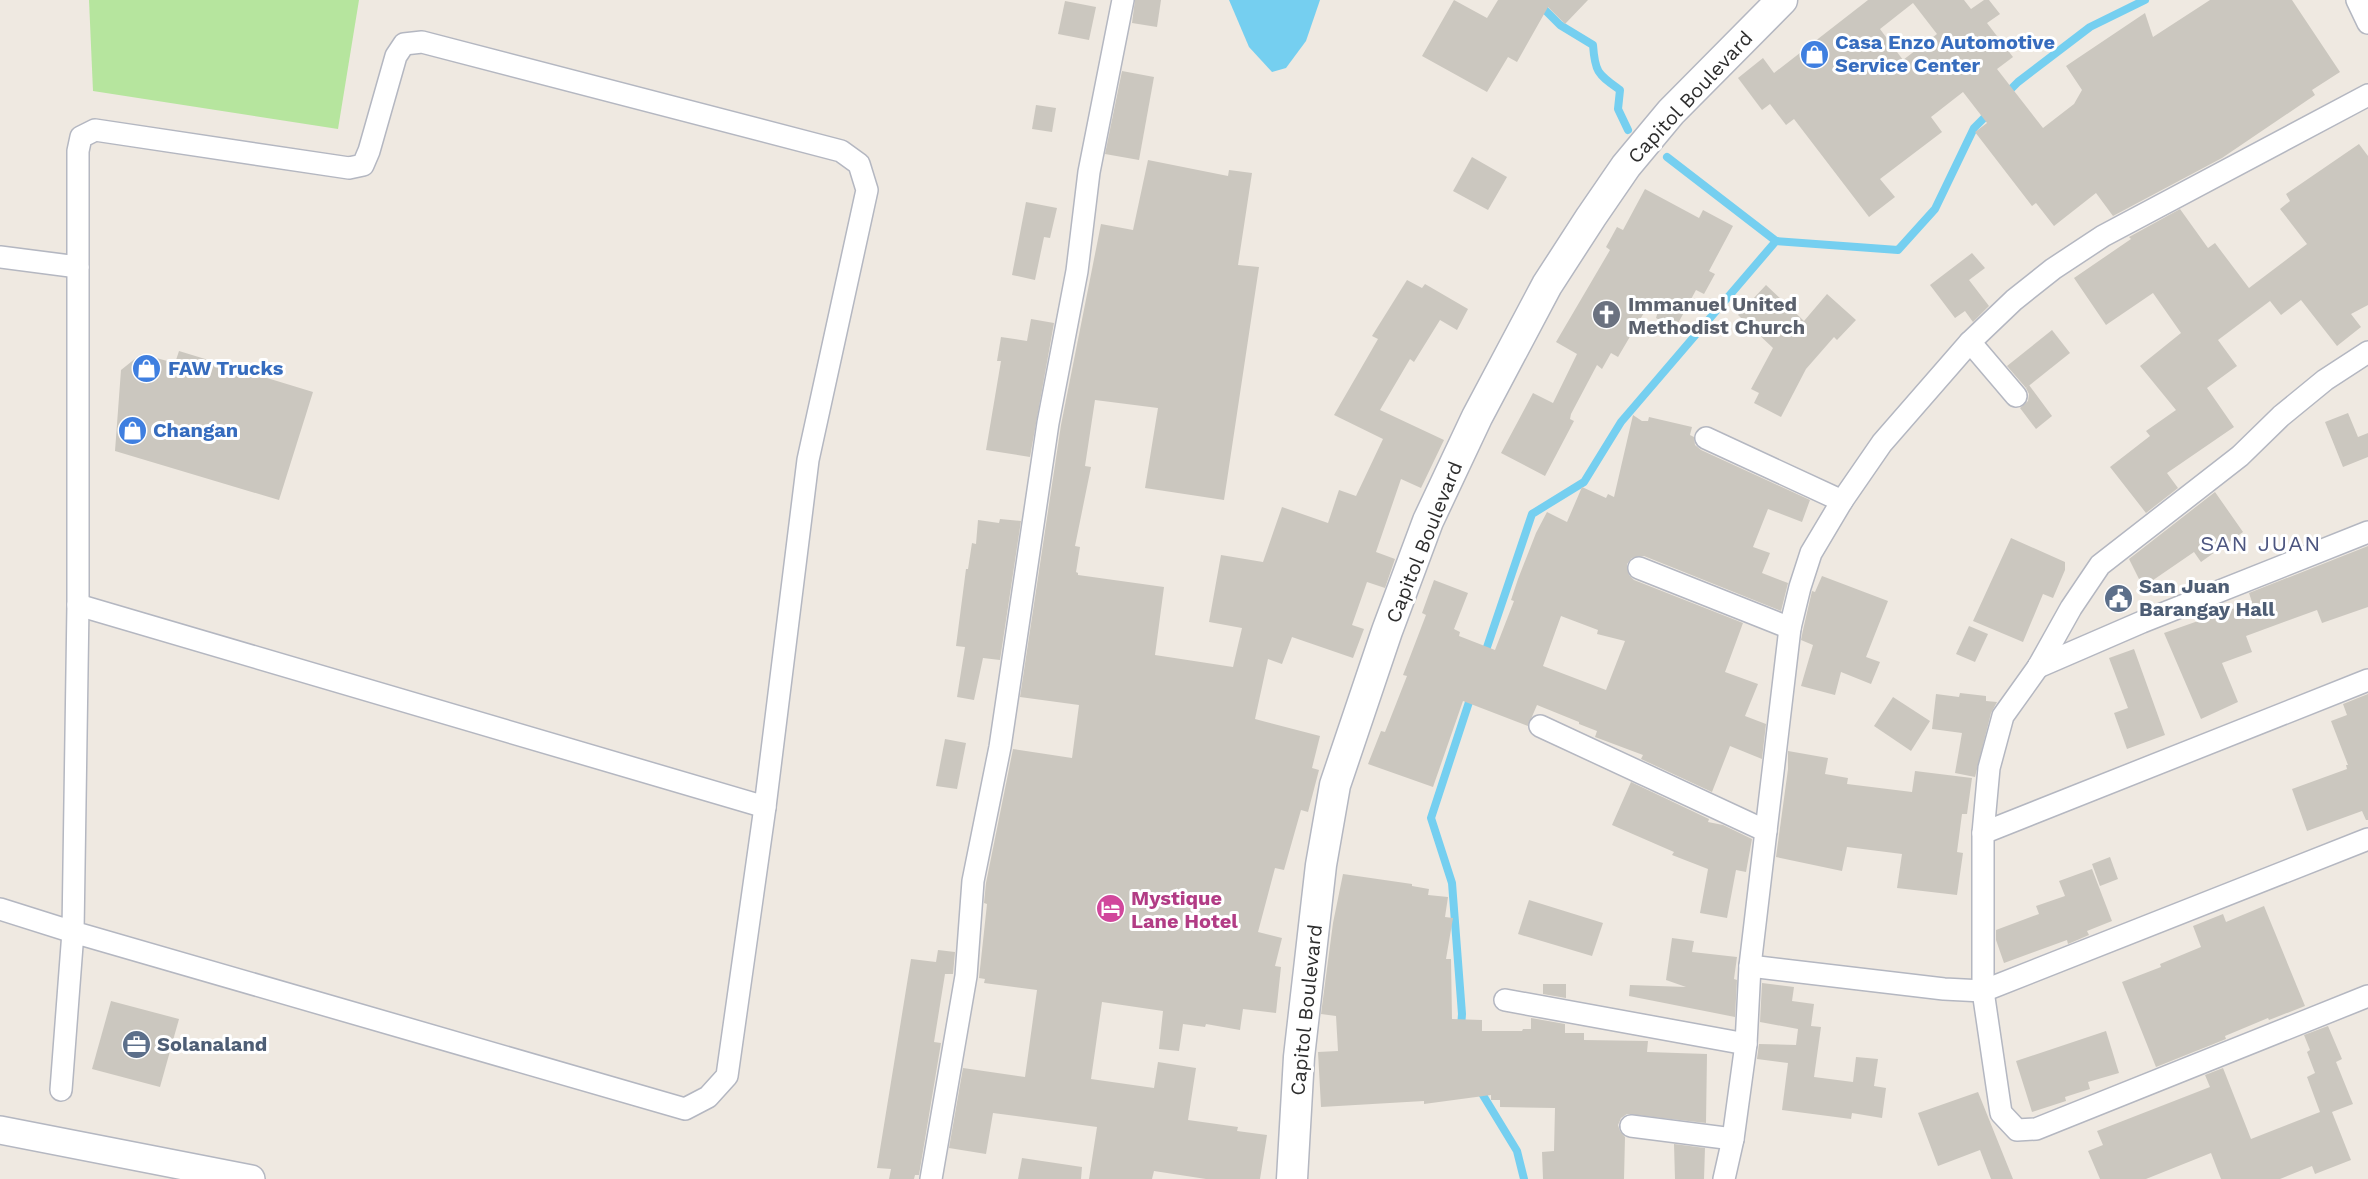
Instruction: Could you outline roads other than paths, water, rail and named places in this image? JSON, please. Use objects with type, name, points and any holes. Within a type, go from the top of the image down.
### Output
[{"type":"main road","name":"Capitol Boulevard","points":[[1292,1179],[1299,1057],[1321,865],[1335,785],[1387,631],[1428,521],[1477,417],[1547,285],[1626,166],[1671,112],[1782,0]]},
{"type":"street","points":[[931,1179],[966,976],[973,882],[1000,747],[1048,423],[1077,271],[1089,172],[1123,0]]},
{"type":"street","points":[[2357,0],[2368,23]]},
{"type":"street","points":[[0,909],[73,932],[685,1109],[708,1097],[727,1076],[765,807],[808,460],[867,190],[859,164],[840,151],[422,42],[404,44],[396,56],[363,165],[349,168],[95,130],[81,137],[78,151],[78,605],[73,932],[61,1090]]},
{"type":"street","points":[[1724,1179],[1733,1139],[1746,1044],[1750,966],[1790,628],[1811,554],[1842,501],[1882,443],[1970,342],[2014,300],[2053,269],[2103,236],[2368,95]]},
{"type":"street","points":[[0,257],[78,267]]},
{"type":"street","points":[[1970,342],[2016,396]]},
{"type":"street","points":[[2368,352],[2325,380],[2281,416],[2240,456],[2100,565],[2071,608],[2038,667],[2003,716],[1989,768],[1983,833],[1983,990],[2001,1113],[2017,1130],[2036,1130],[2368,996]]},
{"type":"street","points":[[1706,438],[1842,501]]},
{"type":"street","points":[[2038,667],[2142,622],[2368,532]]},
{"type":"street","points":[[1639,568],[1790,628]]},
{"type":"street","points":[[78,605],[765,807]]},
{"type":"street","points":[[1983,833],[2368,680]]},
{"type":"street","points":[[1540,726],[1766,831]]},
{"type":"street","points":[[1750,966],[1944,989],[1983,990],[2368,839]]},
{"type":"street","points":[[1505,1000],[1746,1044]]},
{"type":"street","points":[[1631,1126],[1733,1139]]},
{"type":"street","points":[[0,1130],[251,1179]]},
{"type":"water","points":[[1229,0],[1320,0],[1306,41],[1286,68],[1272,72],[1249,47]]},
{"type":"waterway","points":[[1531,0],[1542,7],[1560,25],[1593,45],[1599,72],[1620,90],[1618,109],[1628,130]]},
{"type":"waterway","points":[[2006,94],[2018,82],[2090,27],[2145,0]]},
{"type":"waterway","points":[[1484,656],[1532,514],[1584,482],[1621,422],[1776,241],[1898,250],[1935,209],[1974,128],[1990,112]]},
{"type":"waterway","points":[[1667,157],[1776,241]]},
{"type":"waterway","points":[[1461,1027],[1462,1014],[1452,883],[1431,818],[1471,696]]},
{"type":"waterway","points":[[1478,1087],[1517,1151],[1524,1179]]},
{"type":"place","name":"Casa Enzo Automotive Service Center","points":[[1814,54]]},
{"type":"place","name":"Immanuel United Methodist Church","points":[[1607,315]]},
{"type":"place","name":"FAW Trucks","points":[[147,368]]},
{"type":"place","name":"Changan","points":[[132,430]]},
{"type":"place","name":"San Juan Barangay Hall","points":[[2118,598]]},
{"type":"place","name":"Mystique Lane Hotel","points":[[1110,909]]},
{"type":"place","name":"Solanaland","points":[[136,1044]]},
{"type":"district","name":"SAN JUAN","points":[[2261,543]]}]
